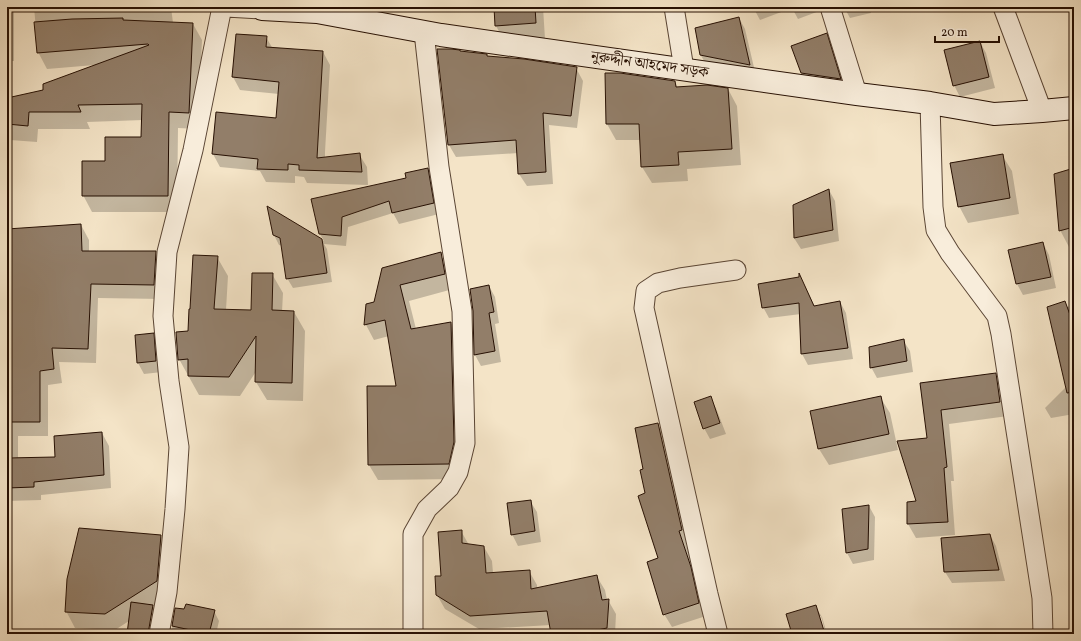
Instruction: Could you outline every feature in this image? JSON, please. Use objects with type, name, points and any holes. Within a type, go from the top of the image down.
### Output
[{"type":"main road","name":"নুরুদ্দীন আহমেদ সড়ক","points":[[262,8],[317,12],[424,32],[857,94],[930,103],[994,114],[1074,108]]},
{"type":"street","points":[[159,634],[167,592],[179,447],[169,382],[163,316],[167,252],[192,150],[222,7]]},
{"type":"street","name":"নুরুদ্দীন আহমেদ সড়ক","points":[[226,7],[262,8]]},
{"type":"street","points":[[674,7],[684,69]]},
{"type":"street","points":[[830,7],[857,94]]},
{"type":"street","points":[[1003,7],[1042,111]]},
{"type":"street","points":[[413,634],[413,534],[427,509],[449,488],[458,472],[465,443],[462,311],[439,167],[424,32]]},
{"type":"street","points":[[930,103],[933,207],[936,230],[950,253],[997,316],[1042,598],[1043,634]]},
{"type":"street","points":[[718,634],[644,308],[646,291],[658,283],[680,278],[736,270]]},
{"type":"building","points":[[494,7],[535,7],[536,23],[495,26]]},
{"type":"building","points":[[739,17],[750,65],[700,55],[695,28]]},
{"type":"building","points":[[123,18],[123,20],[193,23],[189,113],[169,112],[168,196],[82,196],[82,161],[105,161],[105,137],[141,137],[142,104],[78,105],[81,112],[29,112],[28,126],[7,124],[7,98],[43,90],[43,84],[149,45],[37,53],[34,22],[72,19]]},
{"type":"building","points":[[827,33],[841,79],[801,73],[791,46]]},
{"type":"building","points":[[236,34],[267,36],[266,47],[323,51],[317,158],[360,153],[362,172],[299,170],[299,165],[288,164],[288,170],[257,169],[258,159],[212,154],[216,112],[276,118],[279,82],[232,77]]},
{"type":"building","points":[[980,41],[989,77],[953,86],[944,50]]},
{"type":"building","points":[[437,49],[460,50],[487,54],[487,56],[524,59],[577,67],[571,116],[543,113],[546,172],[518,174],[516,140],[448,145]]},
{"type":"building","points":[[605,73],[620,73],[675,81],[676,87],[707,85],[728,88],[732,149],[678,152],[679,165],[641,167],[639,124],[606,124]]},
{"type":"building","points":[[1003,154],[1010,198],[958,207],[950,163]]},
{"type":"building","points":[[428,168],[434,203],[392,213],[389,201],[342,217],[341,236],[319,234],[311,199],[406,178],[405,173]]},
{"type":"building","points":[[1074,168],[1074,227],[1059,231],[1054,174]]},
{"type":"building","points":[[829,189],[833,230],[794,238],[793,205]]},
{"type":"building","points":[[267,206],[322,239],[327,273],[286,279],[280,238],[273,235]]},
{"type":"building","points":[[81,224],[82,251],[156,251],[154,285],[91,284],[88,349],[52,348],[54,369],[40,371],[40,422],[7,422],[7,229]]},
{"type":"building","points":[[1043,242],[1051,277],[1016,284],[1008,250]]},
{"type":"building","points":[[441,252],[445,274],[400,285],[411,329],[451,322],[454,442],[449,464],[368,465],[367,386],[396,386],[385,320],[364,325],[366,304],[374,302],[382,268]]},
{"type":"building","points":[[193,255],[218,256],[214,309],[251,310],[252,273],[273,273],[272,310],[294,311],[292,383],[255,382],[256,336],[229,377],[188,376],[188,359],[178,360],[176,332],[188,331]]},
{"type":"building","points":[[799,273],[814,306],[840,301],[848,348],[801,354],[799,303],[762,308],[758,284],[799,277]]},
{"type":"building","points":[[489,285],[494,312],[489,313],[495,351],[474,355],[473,311],[470,289]]},
{"type":"building","points":[[1065,301],[1074,326],[1074,392],[1067,393],[1047,307]]},
{"type":"building","points":[[154,333],[156,361],[137,363],[135,335]]},
{"type":"building","points":[[904,339],[907,361],[870,368],[869,347]]},
{"type":"building","points":[[996,373],[1000,402],[941,410],[947,467],[944,468],[948,522],[907,524],[907,502],[916,501],[897,441],[927,438],[920,383]]},
{"type":"building","points":[[711,396],[720,423],[703,429],[694,402]]},
{"type":"building","points":[[881,396],[889,434],[818,449],[810,411]]},
{"type":"building","points":[[658,423],[682,530],[679,531],[691,567],[699,603],[663,615],[647,562],[658,558],[638,496],[645,493],[640,470],[643,469],[635,428]]},
{"type":"building","points":[[102,432],[104,475],[34,482],[34,487],[7,488],[7,458],[55,457],[54,436]]},
{"type":"building","points":[[531,500],[535,531],[511,535],[507,503]]},
{"type":"building","points":[[869,505],[868,549],[846,553],[842,509]]},
{"type":"building","points":[[79,528],[161,535],[157,581],[105,614],[65,612],[67,579]]},
{"type":"building","points":[[462,530],[462,543],[484,546],[486,573],[530,570],[531,589],[597,575],[602,600],[609,599],[607,628],[578,634],[551,634],[547,611],[470,616],[436,595],[435,576],[441,576],[438,532]]},
{"type":"building","points":[[990,534],[999,570],[944,572],[941,538]]},
{"type":"building","points":[[131,602],[153,605],[148,634],[127,634]]},
{"type":"building","points":[[186,604],[215,610],[209,634],[172,626],[175,608],[184,609]]},
{"type":"building","points":[[816,605],[825,634],[792,634],[786,614]]}]
